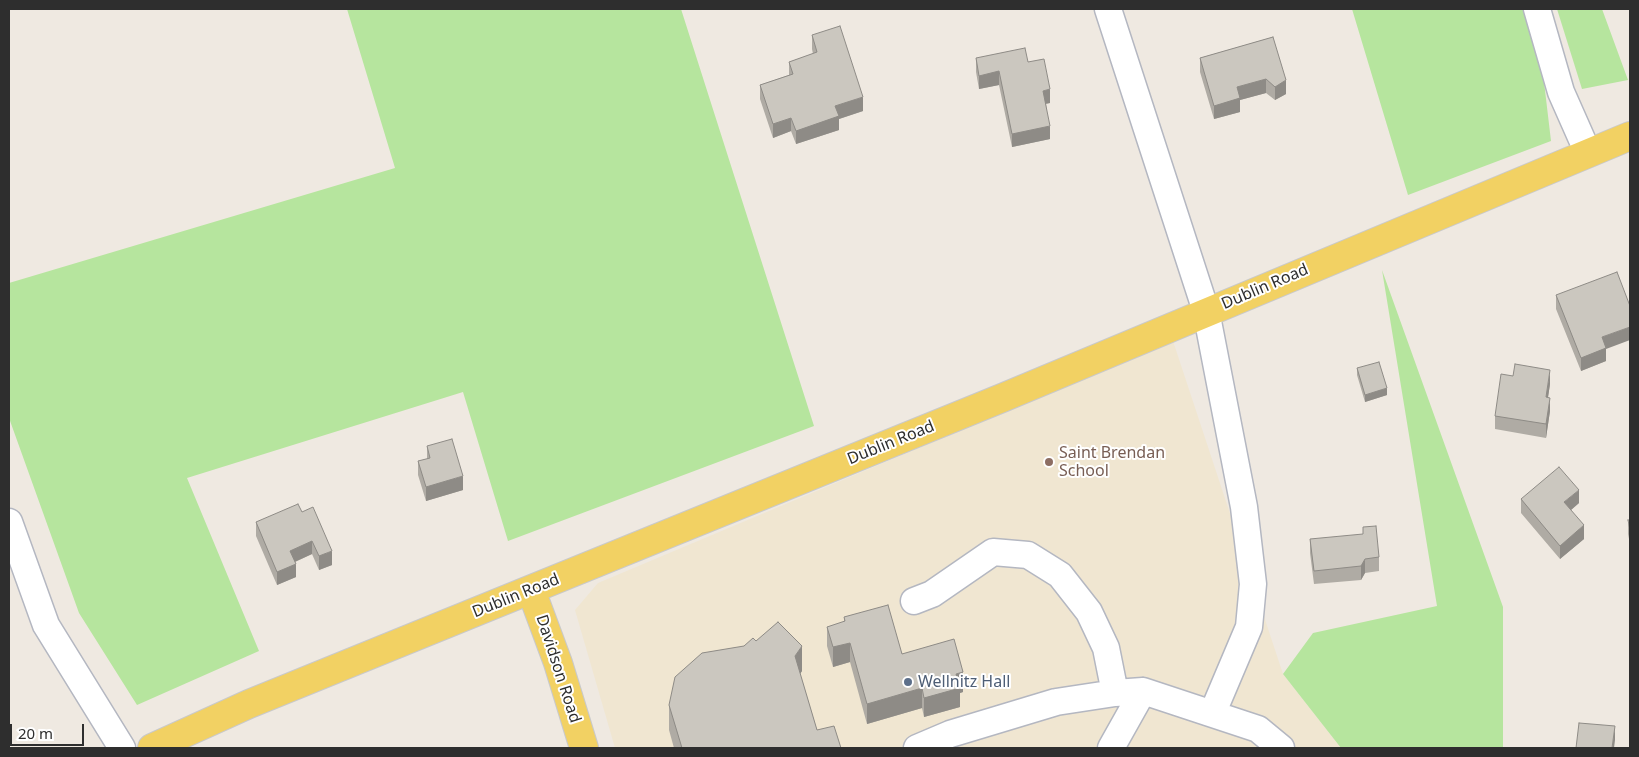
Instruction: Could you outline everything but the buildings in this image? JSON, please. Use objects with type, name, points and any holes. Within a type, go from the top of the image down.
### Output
[{"type":"main road","name":"Dublin Road","points":[[152,748],[249,704],[1002,398],[1630,136]]},
{"type":"main road","name":"Davidson Road","points":[[531,590],[558,663],[584,748]]},
{"type":"lane","points":[[1108,9],[1206,312],[1244,506],[1253,584],[1249,627],[1213,712]]},
{"type":"lane","points":[[1537,9],[1561,92],[1588,153]]},
{"type":"lane","points":[[9,522],[46,625],[122,748]]},
{"type":"lane","points":[[914,601],[932,594],[993,552],[1028,554],[1060,576],[1089,612],[1106,648],[1115,693]]},
{"type":"lane","points":[[1111,748],[1143,691]]},
{"type":"lane","points":[[917,748],[950,734],[1056,702],[1115,693],[1143,691],[1213,712],[1258,729],[1281,748]]},
{"type":"shaded area","name":"Saint Brendan School","points":[[1173,341],[1283,674],[1341,748],[615,748],[575,610],[598,583]]},
{"type":"green space","points":[[347,9],[681,9],[814,426],[508,541],[463,392],[187,478],[259,651],[137,705],[79,613],[9,418],[9,283],[395,168]]},
{"type":"green space","points":[[1352,9],[1526,9],[1542,65],[1551,141],[1408,195]]},
{"type":"green space","points":[[1557,9],[1602,9],[1628,80],[1582,89]]},
{"type":"green space","points":[[1382,270],[1503,607],[1503,748],[1341,748],[1283,674],[1313,633],[1437,606]]},
{"type":"place","name":"Saint Brendan School","points":[[1049,462]]},
{"type":"place","name":"Wellnitz Hall","points":[[908,682]]}]
